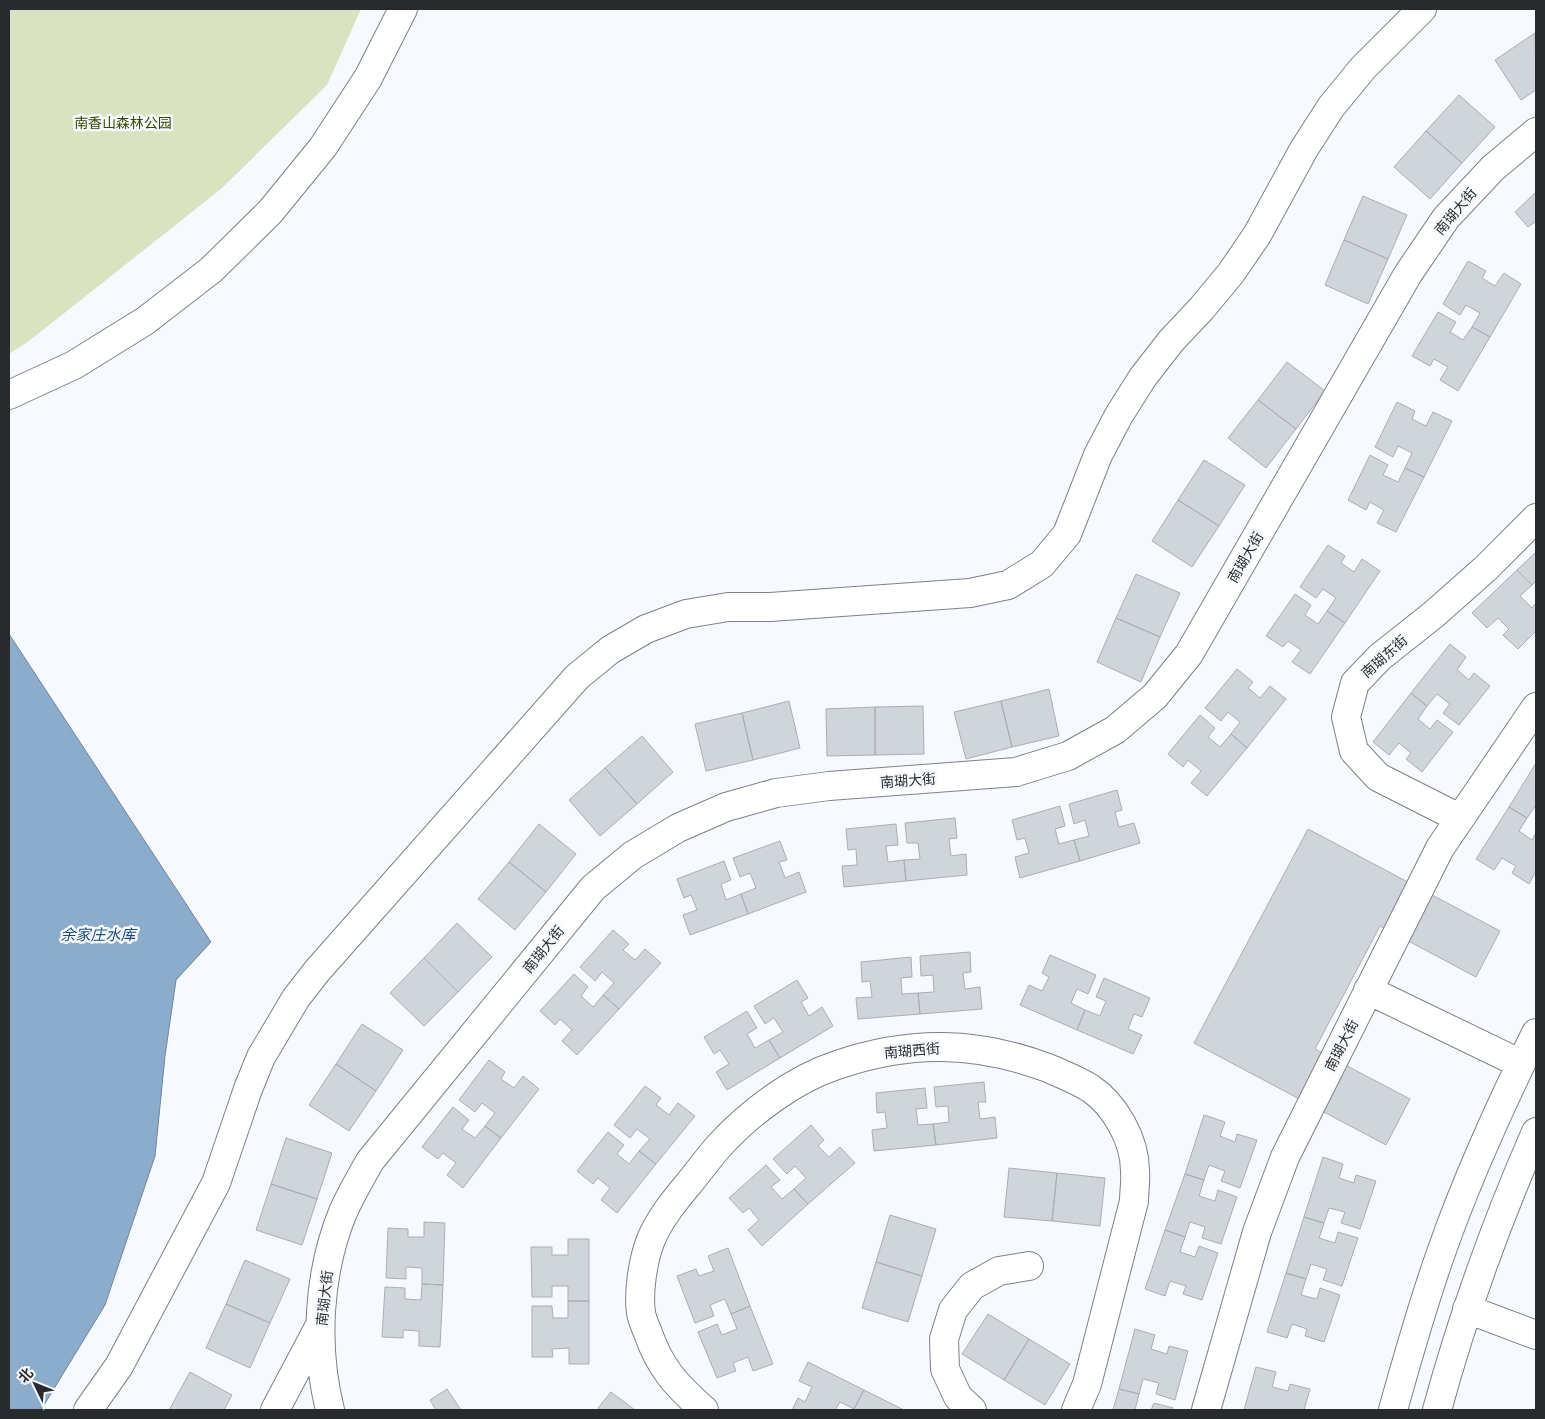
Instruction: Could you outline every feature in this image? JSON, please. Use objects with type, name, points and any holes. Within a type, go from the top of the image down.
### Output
[{"type":"street","points":[[9,396],[74,365],[145,321],[211,270],[270,212],[323,147],[368,78],[403,9]]},
{"type":"street","points":[[88,1410],[119,1366],[216,1183],[245,1096],[261,1057],[296,998],[317,971],[577,676],[610,650],[639,633],[686,614],[728,607],[770,607],[970,593],[1008,585],[1042,564],[1067,534],[1098,455],[1119,415],[1143,377],[1171,341],[1232,273],[1331,107],[1363,68],[1422,9]]},
{"type":"street","name":"南瑚大街","points":[[330,1410],[323,1382],[320,1325],[326,1267],[343,1212],[370,1161],[592,888],[633,855],[686,824],[726,807],[776,793],[828,786],[1016,772],[1068,756],[1114,730],[1155,696],[1188,654],[1408,274],[1446,218],[1493,168],[1536,132]]},
{"type":"street","name":"南瑚东街","points":[[1459,818],[1378,777],[1354,752],[1346,717],[1355,683],[1374,664],[1485,569],[1536,518]]},
{"type":"street","name":"南瑚大街","points":[[1206,1410],[1257,1232],[1285,1157],[1440,848],[1536,707]]},
{"type":"street","points":[[1368,990],[1521,1064]]},
{"type":"street","points":[[1393,1410],[1414,1334],[1442,1250],[1474,1168],[1509,1088],[1536,1033]]},
{"type":"street","name":"南瑚西街","points":[[704,1410],[677,1386],[654,1352],[641,1313],[641,1277],[650,1242],[667,1210],[720,1145],[754,1113],[793,1086],[835,1066],[880,1052],[927,1047],[974,1048],[1020,1058],[1063,1074],[1091,1089],[1114,1111],[1129,1138],[1136,1170],[1134,1201],[1087,1384],[1076,1410]]},
{"type":"street","points":[[1437,1410],[1467,1309],[1496,1229],[1536,1132]]},
{"type":"street","points":[[972,1410],[958,1397],[945,1369],[944,1338],[953,1310],[972,1286],[999,1270],[1030,1266]]},
{"type":"street","points":[[1467,1309],[1536,1335]]},
{"type":"street","points":[[275,1410],[320,1325]]},
{"type":"green space","name":"南香山森林公园","points":[[9,9],[361,9],[327,85],[221,189],[29,341],[9,354]]},
{"type":"water","name":"余家庄水库","points":[[9,634],[211,942],[176,980],[165,1056],[155,1156],[105,1305],[41,1410],[9,1410]]},
{"type":"building","points":[[1535,33],[1536,90],[1521,100],[1495,60]]},
{"type":"building","points":[[1459,95],[1495,127],[1462,163],[1426,131]]},
{"type":"building","points":[[1426,131],[1462,163],[1430,199],[1394,167]]},
{"type":"building","points":[[1536,192],[1536,223],[1528,227],[1515,212]]},
{"type":"building","points":[[1363,196],[1407,215],[1388,259],[1344,240]]},
{"type":"building","points":[[1344,240],[1388,259],[1368,304],[1325,285]]},
{"type":"building","points":[[1468,261],[1486,271],[1482,278],[1495,286],[1504,273],[1521,284],[1490,337],[1472,327],[1480,313],[1466,305],[1460,315],[1443,304]]},
{"type":"building","points":[[1438,312],[1456,322],[1450,332],[1463,340],[1472,327],[1490,337],[1458,391],[1440,380],[1448,367],[1434,359],[1430,366],[1412,356]]},
{"type":"building","points":[[1287,362],[1325,391],[1296,429],[1258,400]]},
{"type":"building","points":[[1258,400],[1296,429],[1266,468],[1228,438]]},
{"type":"building","points":[[1397,402],[1415,411],[1412,419],[1426,426],[1433,412],[1452,421],[1424,477],[1405,468],[1412,453],[1398,446],[1393,457],[1375,447]]},
{"type":"building","points":[[1370,455],[1388,465],[1383,475],[1398,482],[1405,468],[1424,477],[1396,532],[1377,523],[1384,510],[1370,502],[1366,510],[1348,500]]},
{"type":"building","points":[[1204,460],[1245,485],[1219,526],[1178,500]]},
{"type":"building","points":[[1178,500],[1219,526],[1192,567],[1152,541]]},
{"type":"building","points":[[1328,545],[1345,556],[1341,563],[1354,572],[1362,559],[1380,571],[1345,623],[1327,611],[1336,598],[1323,589],[1316,598],[1300,587]]},
{"type":"building","points":[[1536,552],[1536,581],[1532,585],[1517,570]]},
{"type":"building","points":[[1517,570],[1532,585],[1520,596],[1532,608],[1536,603],[1536,631],[1518,649],[1503,635],[1509,629],[1498,618],[1487,628],[1472,613]]},
{"type":"building","points":[[1136,574],[1180,593],[1160,637],[1116,618]]},
{"type":"building","points":[[1295,594],[1311,605],[1305,615],[1318,624],[1327,611],[1345,623],[1310,674],[1292,662],[1301,650],[1288,641],[1283,647],[1266,636]]},
{"type":"building","points":[[1116,618],[1160,637],[1141,682],[1097,662]]},
{"type":"building","points":[[1450,644],[1466,657],[1457,670],[1469,680],[1474,673],[1490,686],[1459,725],[1443,713],[1450,704],[1437,694],[1427,706],[1411,693]]},
{"type":"building","points":[[1237,669],[1253,682],[1248,688],[1260,698],[1270,686],[1286,699],[1247,748],[1231,734],[1240,722],[1228,712],[1221,721],[1205,708]]},
{"type":"building","points":[[1049,689],[1059,736],[1012,747],[1001,701]]},
{"type":"building","points":[[1411,693],[1427,706],[1418,719],[1430,729],[1437,720],[1453,732],[1422,772],[1406,759],[1411,753],[1399,743],[1389,755],[1373,742]]},
{"type":"building","points":[[789,701],[800,748],[753,760],[742,713]]},
{"type":"building","points":[[1001,701],[1012,747],[966,759],[954,712]]},
{"type":"building","points":[[923,706],[924,754],[875,755],[875,707]]},
{"type":"building","points":[[875,707],[875,755],[827,756],[826,709]]},
{"type":"building","points":[[742,713],[753,760],[706,771],[695,724]]},
{"type":"building","points":[[1200,715],[1215,728],[1208,737],[1220,747],[1231,734],[1247,748],[1207,796],[1191,783],[1201,771],[1188,760],[1183,767],[1168,754]]},
{"type":"building","points":[[642,736],[673,772],[637,804],[605,768]]},
{"type":"building","points":[[1536,763],[1536,805],[1527,818],[1509,807]]},
{"type":"building","points":[[605,768],[637,804],[600,836],[569,800]]},
{"type":"building","points":[[1117,790],[1122,810],[1115,812],[1119,827],[1134,823],[1140,843],[1080,861],[1074,840],[1089,836],[1085,820],[1074,824],[1069,804]]},
{"type":"building","points":[[1060,806],[1065,826],[1055,829],[1059,844],[1074,840],[1080,861],[1020,878],[1015,857],[1029,853],[1025,838],[1017,840],[1012,820]]},
{"type":"building","points":[[1509,807],[1527,818],[1519,831],[1532,840],[1536,833],[1536,871],[1529,884],[1512,873],[1516,866],[1502,858],[1494,870],[1476,859]]},
{"type":"building","points":[[955,818],[957,838],[949,839],[951,856],[966,854],[967,875],[906,881],[904,860],[920,859],[918,843],[907,843],[905,823]]},
{"type":"building","points":[[539,824],[576,854],[546,892],[509,862]]},
{"type":"building","points":[[896,824],[898,845],[886,846],[888,862],[904,860],[906,881],[844,887],[842,866],[857,865],[856,849],[848,850],[846,829]]},
{"type":"building","points":[[1308,829],[1500,931],[1476,977],[1380,926],[1315,1049],[1410,1099],[1386,1145],[1194,1043]]},
{"type":"building","points":[[780,841],[787,860],[779,862],[785,878],[799,872],[806,892],[748,914],[741,894],[756,888],[750,873],[740,877],[733,858]]},
{"type":"building","points":[[724,861],[731,880],[721,884],[726,900],[741,894],[748,914],[690,935],[683,915],[697,910],[691,895],[684,898],[677,879]]},
{"type":"building","points":[[509,862],[546,892],[515,930],[478,899]]},
{"type":"building","points":[[457,923],[492,957],[458,992],[424,958]]},
{"type":"building","points":[[613,930],[629,944],[623,950],[635,960],[645,949],[661,963],[619,1009],[603,995],[614,983],[602,972],[595,981],[580,967]]},
{"type":"building","points":[[970,952],[971,972],[963,973],[965,989],[980,987],[982,1009],[920,1014],[918,993],[934,992],[933,975],[921,976],[920,956]]},
{"type":"building","points":[[1050,955],[1096,975],[1088,994],[1077,989],[1071,1003],[1085,1010],[1077,1030],[1020,1005],[1029,985],[1042,991],[1049,977],[1042,973]]},
{"type":"building","points":[[911,957],[912,977],[901,978],[902,994],[918,993],[920,1014],[858,1019],[856,998],[872,997],[870,981],[862,982],[861,962]]},
{"type":"building","points":[[424,958],[458,992],[424,1026],[390,993]]},
{"type":"building","points":[[574,974],[588,987],[581,996],[593,1007],[603,995],[619,1009],[577,1055],[562,1041],[572,1030],[560,1019],[555,1025],[540,1011]]},
{"type":"building","points":[[1104,978],[1150,998],[1142,1017],[1134,1014],[1128,1029],[1142,1035],[1133,1054],[1077,1030],[1085,1010],[1100,1016],[1106,1001],[1096,997]]},
{"type":"building","points":[[797,980],[808,998],[801,1002],[809,1016],[822,1007],[833,1026],[780,1058],[769,1040],[783,1032],[774,1018],[765,1024],[754,1006]]},
{"type":"building","points":[[747,1011],[757,1028],[747,1034],[755,1048],[769,1040],[780,1058],[727,1090],[716,1072],[729,1064],[720,1050],[714,1054],[704,1037]]},
{"type":"building","points":[[362,1024],[403,1050],[376,1091],[336,1064]]},
{"type":"building","points":[[489,1060],[505,1072],[501,1079],[514,1088],[523,1076],[539,1089],[501,1138],[485,1126],[495,1113],[482,1103],[475,1112],[459,1100]]},
{"type":"building","points":[[336,1064],[376,1091],[349,1131],[309,1105]]},
{"type":"building","points":[[984,1082],[986,1102],[978,1102],[980,1119],[995,1117],[997,1138],[936,1145],[933,1124],[949,1122],[948,1106],[936,1107],[934,1087]]},
{"type":"building","points":[[645,1086],[661,1098],[656,1105],[669,1115],[678,1103],[695,1116],[656,1164],[639,1151],[650,1139],[637,1129],[630,1138],[614,1125]]},
{"type":"building","points":[[925,1088],[927,1108],[916,1109],[918,1125],[933,1124],[936,1145],[874,1151],[872,1130],[887,1128],[885,1112],[877,1113],[876,1093]]},
{"type":"building","points":[[453,1107],[469,1120],[462,1129],[475,1138],[485,1126],[501,1138],[463,1188],[447,1175],[456,1163],[443,1153],[438,1159],[422,1147]]},
{"type":"building","points":[[1204,1115],[1225,1122],[1220,1136],[1235,1142],[1237,1134],[1257,1140],[1240,1188],[1221,1181],[1225,1171],[1209,1165],[1204,1180],[1185,1174]]},
{"type":"building","points":[[811,1125],[824,1140],[818,1146],[829,1157],[840,1147],[855,1163],[808,1204],[794,1189],[806,1178],[795,1166],[787,1174],[773,1159]]},
{"type":"building","points":[[608,1132],[624,1145],[617,1154],[629,1164],[639,1151],[656,1164],[617,1213],[601,1200],[610,1188],[598,1178],[593,1184],[577,1171]]},
{"type":"building","points":[[286,1138],[332,1153],[317,1199],[271,1184]]},
{"type":"building","points":[[1323,1157],[1343,1164],[1339,1178],[1354,1183],[1356,1175],[1376,1181],[1360,1229],[1341,1223],[1345,1212],[1329,1208],[1324,1223],[1304,1217]]},
{"type":"building","points":[[766,1165],[780,1180],[771,1187],[782,1199],[794,1189],[808,1204],[762,1246],[748,1230],[759,1220],[749,1208],[743,1213],[729,1198]]},
{"type":"building","points":[[1009,1168],[1057,1173],[1052,1221],[1004,1217]]},
{"type":"building","points":[[1057,1173],[1105,1178],[1100,1226],[1052,1221]]},
{"type":"building","points":[[1185,1174],[1204,1180],[1199,1196],[1215,1201],[1218,1190],[1237,1197],[1221,1244],[1202,1238],[1205,1227],[1190,1222],[1185,1237],[1165,1230]]},
{"type":"building","points":[[271,1184],[317,1199],[302,1245],[256,1230]]},
{"type":"building","points":[[890,1215],[936,1229],[922,1276],[876,1262]]},
{"type":"building","points":[[1304,1217],[1324,1223],[1319,1238],[1335,1243],[1338,1232],[1358,1238],[1342,1286],[1323,1280],[1327,1269],[1311,1264],[1306,1279],[1286,1273]]},
{"type":"building","points":[[424,1222],[445,1223],[443,1285],[422,1284],[422,1268],[406,1267],[406,1279],[386,1278],[388,1228],[408,1229],[408,1237],[424,1237]]},
{"type":"building","points":[[1165,1230],[1185,1237],[1180,1252],[1195,1257],[1199,1246],[1218,1253],[1202,1300],[1183,1294],[1186,1286],[1170,1281],[1165,1296],[1145,1289]]},
{"type":"building","points":[[568,1239],[589,1239],[589,1301],[568,1301],[568,1286],[552,1286],[552,1297],[532,1297],[531,1247],[552,1247],[552,1255],[568,1255]]},
{"type":"building","points":[[728,1248],[750,1306],[731,1314],[725,1299],[710,1305],[714,1316],[695,1323],[677,1276],[696,1269],[699,1276],[714,1271],[708,1256]]},
{"type":"building","points":[[245,1260],[290,1279],[270,1323],[226,1304]]},
{"type":"building","points":[[876,1262],[922,1276],[908,1322],[862,1308]]},
{"type":"building","points":[[1286,1273],[1306,1279],[1301,1295],[1317,1299],[1320,1288],[1340,1295],[1324,1342],[1305,1336],[1307,1329],[1292,1324],[1287,1338],[1267,1332]]},
{"type":"building","points":[[422,1284],[443,1285],[440,1347],[419,1346],[419,1331],[403,1330],[403,1338],[382,1337],[385,1287],[405,1288],[405,1299],[421,1300]]},
{"type":"building","points":[[568,1301],[589,1301],[589,1364],[569,1364],[569,1348],[552,1349],[553,1357],[532,1357],[532,1306],[552,1306],[553,1318],[568,1318]]},
{"type":"building","points":[[226,1304],[270,1323],[250,1368],[206,1348]]},
{"type":"building","points":[[750,1306],[773,1364],[753,1371],[748,1357],[733,1363],[736,1371],[717,1378],[698,1332],[717,1324],[722,1335],[737,1329],[731,1314]]},
{"type":"building","points":[[988,1314],[1029,1339],[1004,1380],[962,1354]]},
{"type":"building","points":[[1135,1329],[1155,1335],[1151,1349],[1167,1354],[1169,1346],[1188,1351],[1175,1400],[1156,1394],[1159,1383],[1143,1379],[1139,1394],[1119,1389]]},
{"type":"building","points":[[1029,1339],[1070,1364],[1045,1405],[1004,1380]]},
{"type":"building","points":[[808,1362],[864,1390],[854,1409],[840,1402],[835,1410],[792,1410],[798,1398],[805,1402],[812,1387],[799,1381]]},
{"type":"building","points":[[1256,1367],[1276,1372],[1272,1387],[1288,1391],[1290,1384],[1310,1389],[1304,1410],[1244,1410]]},
{"type":"building","points":[[190,1372],[232,1395],[224,1410],[169,1410]]},
{"type":"building","points":[[447,1389],[461,1410],[436,1410],[430,1400]]},
{"type":"building","points":[[1119,1389],[1139,1394],[1135,1410],[1113,1410]]},
{"type":"building","points":[[864,1390],[904,1410],[854,1409]]},
{"type":"building","points":[[611,1392],[635,1410],[601,1410],[598,1408]]},
{"type":"building","points":[[1154,1403],[1173,1408],[1172,1410],[1151,1410]]}]
